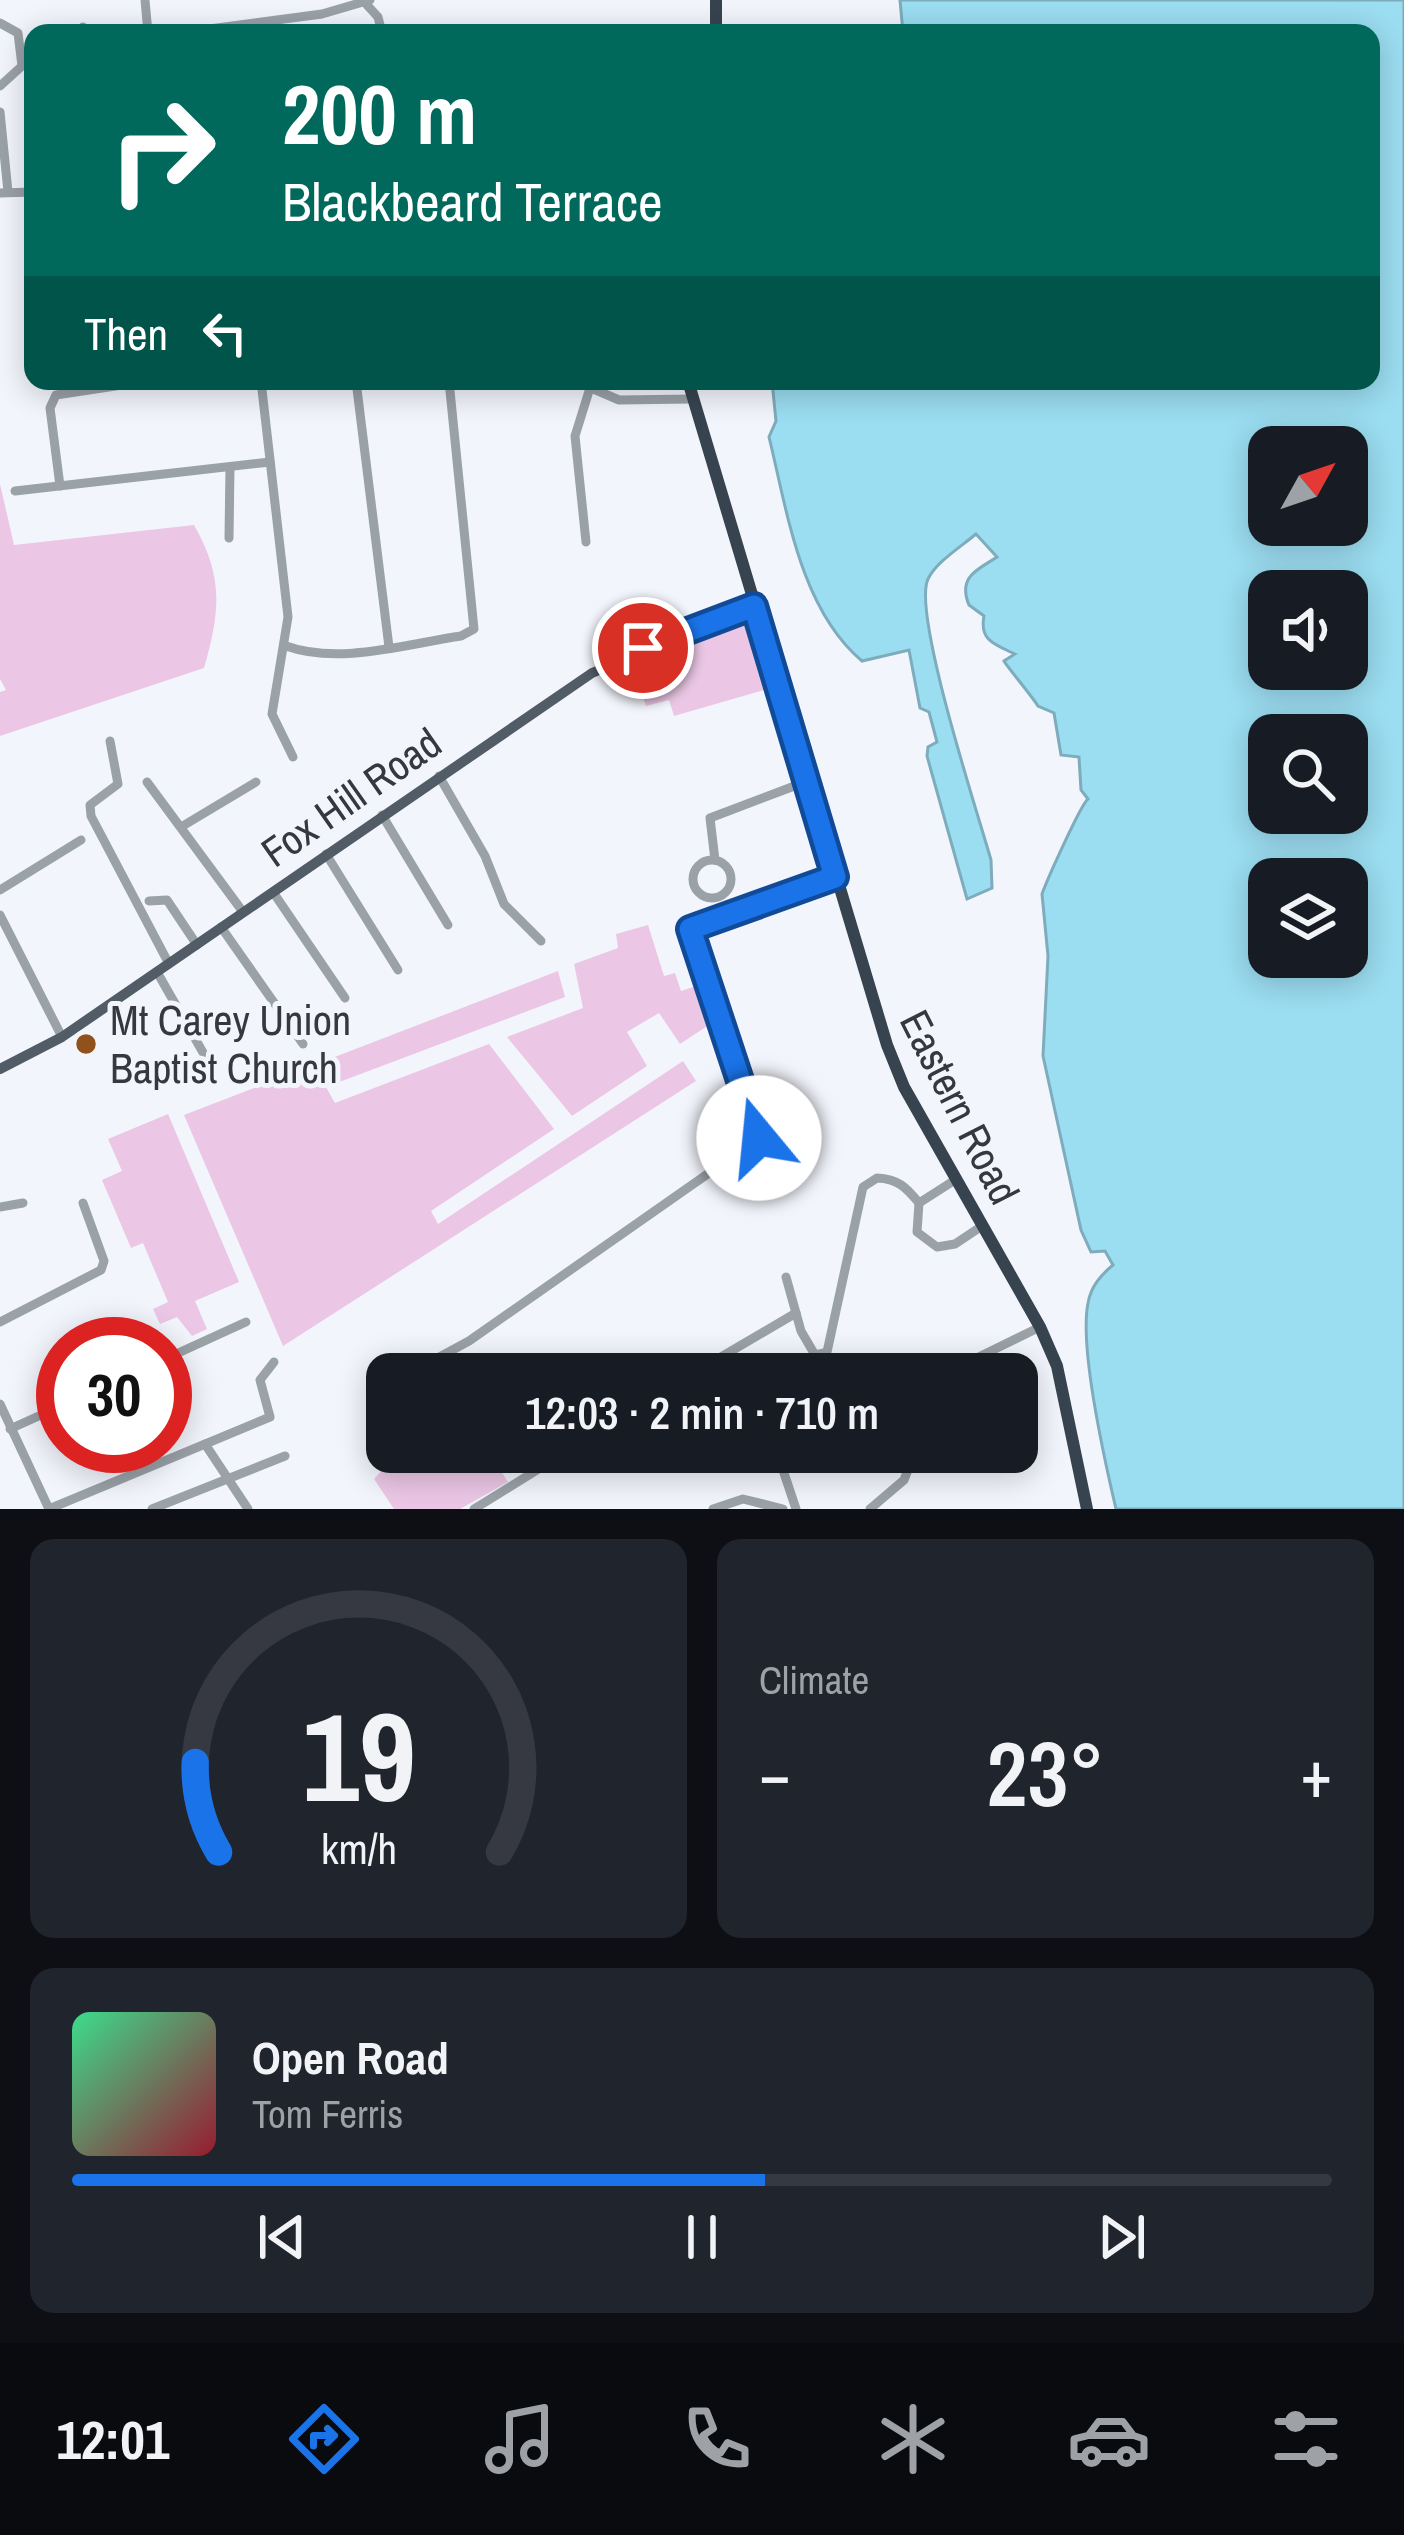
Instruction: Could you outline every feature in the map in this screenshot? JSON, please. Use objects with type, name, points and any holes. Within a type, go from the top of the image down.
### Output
[{"type":"highway","name":"Eastern Road","points":[[689,390],[887,1045],[1057,1366],[1087,1509]]},
{"type":"main road","name":"Fox Hill Road","points":[[0,1069],[62,1037],[382,814],[609,664],[754,606]]},
{"type":"street","points":[[263,24],[368,3]]},
{"type":"street","points":[[304,17],[305,24]]},
{"type":"street","points":[[0,23],[19,33],[22,66],[0,86]]},
{"type":"street","points":[[0,112],[4,193]]},
{"type":"street","points":[[60,486],[50,408],[56,394],[84,390]]},
{"type":"street","points":[[262,390],[286,596],[286,646],[272,714],[293,757]]},
{"type":"street","points":[[357,390],[388,647]]},
{"type":"street","points":[[286,646],[323,653],[388,647],[460,636],[474,628],[450,390]]},
{"type":"street","points":[[668,395],[674,390]]},
{"type":"street","points":[[586,542],[575,436],[589,391],[619,400],[668,395],[692,399]]},
{"type":"street","points":[[15,491],[270,462]]},
{"type":"street","points":[[229,538],[230,466]]},
{"type":"street","points":[[110,741],[118,784],[91,806],[92,815],[206,1056]]},
{"type":"street","points":[[440,776],[485,856],[504,904],[541,941]]},
{"type":"street","points":[[147,782],[243,912]]},
{"type":"street","points":[[181,827],[256,782]]},
{"type":"street","points":[[718,897],[731,877],[715,860],[710,818],[805,782]]},
{"type":"street","points":[[382,814],[448,925]]},
{"type":"street","points":[[0,890],[80,840]]},
{"type":"street","points":[[326,854],[398,970]]},
{"type":"street","points":[[715,860],[703,862],[693,877],[700,893],[718,897]]},
{"type":"street","points":[[446,1353],[483,1332],[759,1138],[691,935],[694,926],[835,877]]},
{"type":"street","points":[[273,892],[345,998]]},
{"type":"street","points":[[718,897],[726,915]]},
{"type":"street","points":[[148,902],[167,900],[196,945]]},
{"type":"street","points":[[0,915],[6,936],[62,1037]]},
{"type":"street","points":[[221,927],[303,1043]]},
{"type":"street","points":[[786,1277],[806,1346],[815,1355],[826,1352],[863,1187],[877,1178],[904,1184],[920,1203],[917,1232],[937,1247],[956,1244],[982,1226]]},
{"type":"street","points":[[920,1203],[955,1180]]},
{"type":"street","points":[[0,1207],[23,1203]]},
{"type":"street","points":[[0,1322],[101,1270],[104,1261],[83,1203]]},
{"type":"street","points":[[728,1353],[796,1313]]},
{"type":"street","points":[[192,1347],[246,1322]]},
{"type":"street","points":[[987,1353],[1040,1327]]},
{"type":"street","points":[[0,1404],[49,1509],[270,1417],[260,1380],[274,1362]]},
{"type":"street","points":[[10,1429],[36,1418]]},
{"type":"street","points":[[205,1444],[248,1509]]},
{"type":"street","points":[[152,1509],[285,1456]]},
{"type":"street","points":[[474,1509],[532,1473]]},
{"type":"street","points":[[784,1473],[796,1509]]},
{"type":"street","points":[[869,1509],[907,1473]]},
{"type":"street","points":[[713,1509],[743,1499],[776,1508]]},
{"type":"shaded area","points":[[0,484],[14,545],[194,525],[215,578],[216,612],[204,668],[0,736],[0,692],[6,690],[0,679]]},
{"type":"shaded area","points":[[744,623],[764,690],[674,716],[669,700],[646,706],[632,664]]},
{"type":"shaded area","points":[[648,925],[664,976],[675,973],[681,991],[702,984],[715,1021],[680,1044],[659,1013],[627,1032],[647,1066],[572,1116],[507,1037],[583,1008],[574,964],[618,948],[616,934]]},
{"type":"shaded area","points":[[558,971],[565,997],[326,1087],[335,1103],[489,1044],[554,1129],[431,1211],[438,1224],[683,1061],[696,1081],[283,1346],[184,1115]]},
{"type":"shaded area","points":[[168,1114],[239,1282],[195,1301],[207,1329],[192,1336],[192,1317],[157,1317],[153,1309],[168,1302],[143,1243],[131,1248],[102,1180],[122,1171],[108,1139]]},
{"type":"shaded area","points":[[380,1473],[502,1473],[508,1482],[460,1509],[394,1509],[374,1479]]},
{"type":"water","points":[[900,0],[1404,0],[1404,1509],[1116,1509],[1094,1405],[1086,1323],[1091,1291],[1113,1265],[1105,1251],[1091,1252],[1081,1230],[1043,1056],[1048,956],[1042,894],[1088,799],[1081,790],[1079,757],[1061,755],[1054,713],[1038,706],[1004,661],[1015,654],[990,641],[984,616],[969,605],[968,580],[997,557],[976,534],[932,573],[926,599],[937,671],[991,860],[992,888],[967,899],[927,756],[928,747],[937,742],[929,712],[920,708],[909,650],[862,661],[824,614],[799,557],[769,437],[776,421],[773,390],[1380,390],[1380,24],[902,24]]},
{"type":"place","name":"Mt Carey Union Baptist Church","points":[[86,1044]]},
{"type":"route","points":[[643,648],[754,606],[835,877],[690,929],[759,1138]]}]
